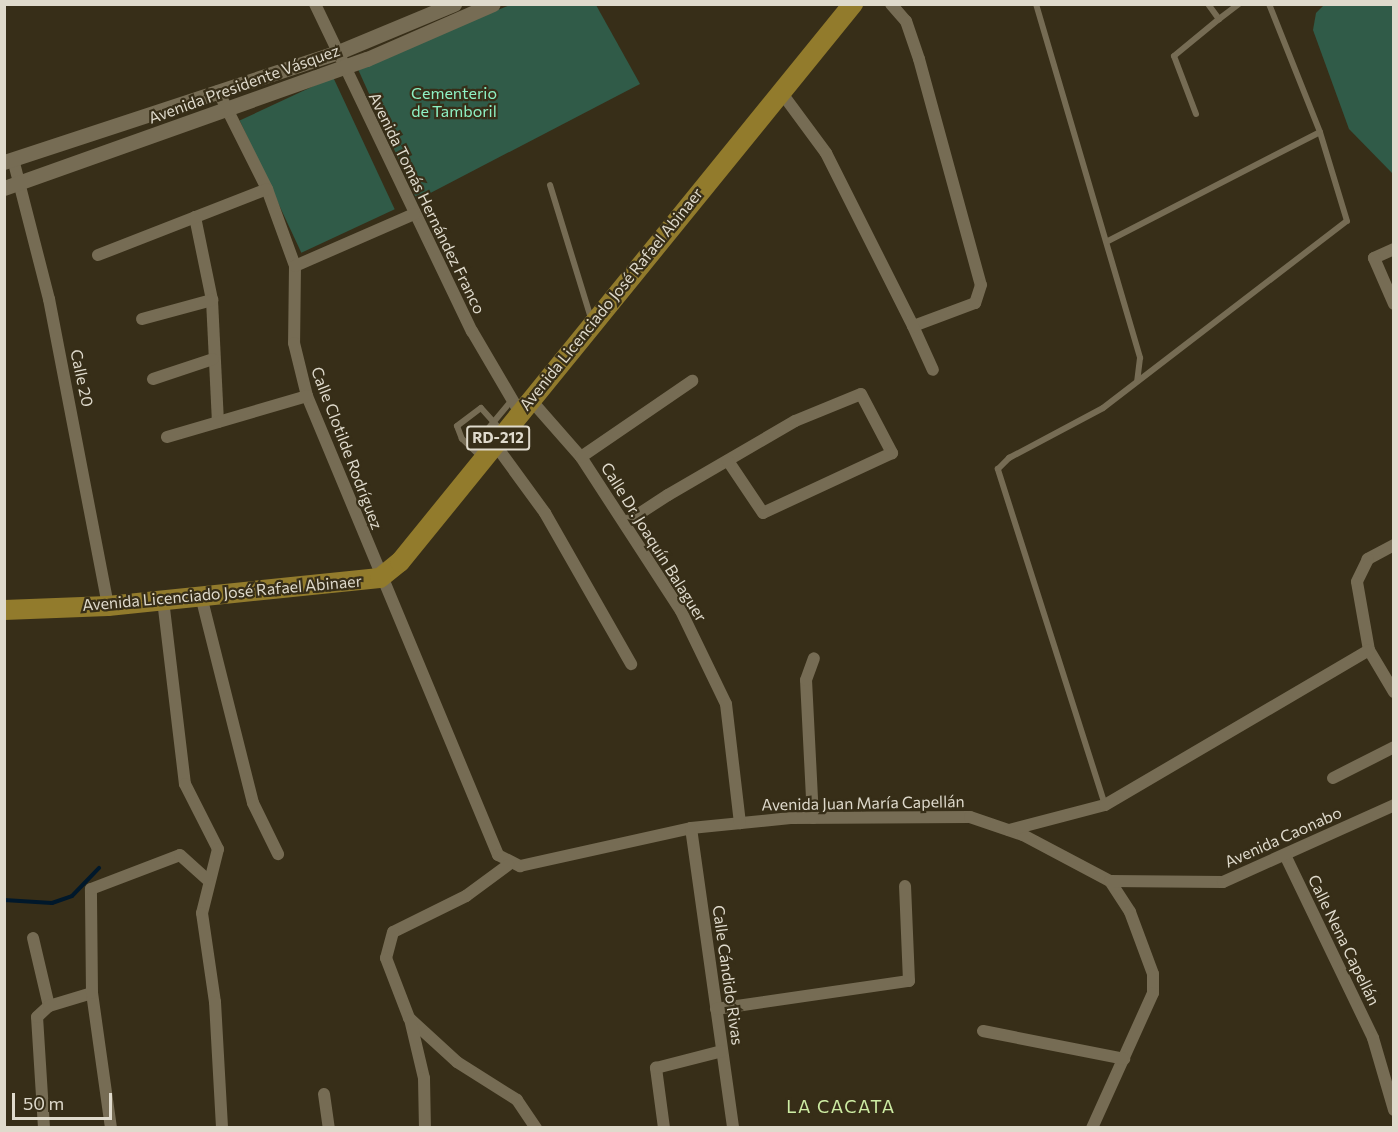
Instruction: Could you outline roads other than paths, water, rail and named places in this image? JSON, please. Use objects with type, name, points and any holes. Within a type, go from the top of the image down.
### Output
[{"type":"main road","name":"Avenida Licenciado José Rafael Abinaer","points":[[4,610],[108,606],[380,578],[400,562],[489,440],[592,322],[853,4]]},
{"type":"street","name":"Avenida Tomás Hernández Franco","points":[[315,4],[414,214],[520,404]]},
{"type":"street","name":"Avenida Presidente Vásquez","points":[[4,188],[343,67],[493,4]]},
{"type":"street","points":[[891,4],[906,21],[919,59],[981,285],[975,303],[913,326]]},
{"type":"street","name":"Avenida Presidente Vásquez","points":[[9,161],[336,52],[447,6]]},
{"type":"street","name":"Calle Clotilde Rodríguez","points":[[218,92],[267,189],[295,266],[294,344],[307,396],[380,578]]},
{"type":"street","points":[[781,92],[826,153],[933,370]]},
{"type":"street","name":"Calle 20","points":[[9,161],[21,182],[108,606]]},
{"type":"street","points":[[98,255],[267,189]]},
{"type":"street","points":[[295,266],[414,214]]},
{"type":"street","points":[[195,218],[212,300],[213,359],[218,422]]},
{"type":"street","points":[[1394,249],[1374,258],[1394,304]]},
{"type":"street","points":[[142,319],[212,300]]},
{"type":"street","points":[[153,379],[213,359]]},
{"type":"street","points":[[581,457],[692,381]]},
{"type":"street","points":[[625,523],[728,461],[795,421],[861,394],[892,453],[762,513],[728,461]]},
{"type":"street","points":[[167,437],[307,396]]},
{"type":"street","name":"Calle Dr. Joaquín Balaguer","points":[[520,404],[581,457],[681,612],[726,704],[740,823]]},
{"type":"street","points":[[489,440],[545,513],[631,664]]},
{"type":"street","points":[[1394,545],[1359,570],[1369,650],[1390,678],[1394,692]]},
{"type":"street","points":[[380,578],[498,855],[508,865],[466,896],[393,932],[386,958],[410,1018],[424,1078],[425,1128]]},
{"type":"street","points":[[201,596],[253,803],[278,854]]},
{"type":"street","points":[[162,600],[185,784],[218,849],[207,879],[202,913],[215,1002],[222,1128]]},
{"type":"street","points":[[1009,830],[1105,805],[1369,650]]},
{"type":"street","points":[[813,818],[806,680],[814,658]]},
{"type":"street","points":[[1333,778],[1394,747]]},
{"type":"street","name":"Avenida Caonabo","points":[[1110,881],[1222,882],[1394,805]]},
{"type":"street","name":"Avenida Juan María Capellán","points":[[508,865],[691,828],[813,818],[970,817],[1009,830],[1110,881]]},
{"type":"street","name":"Calle Cándido Rivas","points":[[691,828],[733,1128]]},
{"type":"street","points":[[111,1128],[92,993],[91,889],[180,855],[207,879]]},
{"type":"street","name":"Calle Nena Capellán","points":[[1285,855],[1373,1038],[1394,1110]]},
{"type":"street","points":[[1092,1128],[1153,993],[1153,974],[1130,912],[1110,881]]},
{"type":"street","points":[[716,1009],[909,981],[905,886]]},
{"type":"street","points":[[33,938],[49,1006]]},
{"type":"street","points":[[44,1128],[34,1025],[49,1006],[92,993]]},
{"type":"street","points":[[410,1018],[457,1062],[517,1100],[536,1128]]},
{"type":"street","points":[[983,1030],[1124,1059]]},
{"type":"street","points":[[664,1128],[656,1068],[722,1051]]},
{"type":"street","points":[[324,1094],[329,1128]]},
{"type":"lane","points":[[1036,4],[1108,241],[1140,358],[1137,381]]},
{"type":"lane","points":[[1208,4],[1219,19]]},
{"type":"lane","points":[[1196,114],[1174,56],[1239,4]]},
{"type":"lane","points":[[1105,805],[998,469],[1009,458],[1103,408],[1347,221],[1320,132],[1269,4]]},
{"type":"lane","points":[[1108,241],[1320,132]]},
{"type":"lane","points":[[550,185],[592,322]]},
{"type":"lane","points":[[477,408],[489,440],[462,439],[461,422],[477,408]]},
{"type":"waterway","points":[[4,900],[52,903],[72,896],[99,868]]},
{"type":"district","name":"LA CACATA","points":[[841,1106]]},
{"type":"park label","name":"Cementerio de Tamboril","points":[[454,102]]}]
